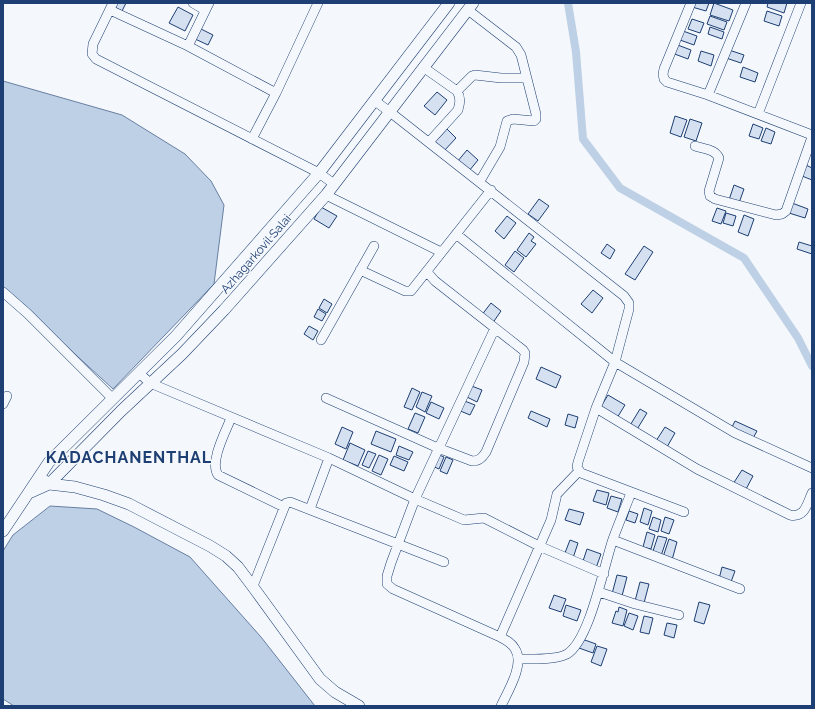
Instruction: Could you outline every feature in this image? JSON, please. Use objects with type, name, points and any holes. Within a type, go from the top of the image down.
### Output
[{"type":"main road","name":"Azhagarkovil Salai","points":[[3,531],[6,519],[28,494],[49,462],[176,336],[319,173],[449,3]]},
{"type":"main road","name":"Azhagarkovil Salai","points":[[28,494],[49,484],[150,383],[182,354],[224,310],[326,195],[470,6]]},
{"type":"main road","points":[[39,477],[49,484],[75,487],[129,504],[210,546],[226,556],[238,567],[253,586],[320,679],[335,692],[359,706]]},
{"type":"street","points":[[188,46],[207,6],[193,3]]},
{"type":"street","points":[[252,138],[276,93],[318,3]]},
{"type":"street","points":[[691,3],[663,74],[664,79],[667,82],[758,114],[812,136],[786,211],[782,214],[776,215],[715,199],[710,196],[709,191],[719,158],[713,151],[695,146]]},
{"type":"street","points":[[708,96],[746,3]]},
{"type":"street","points":[[758,114],[801,3]]},
{"type":"street","points":[[276,93],[112,6],[93,44],[92,54],[96,59],[319,173],[334,184]]},
{"type":"street","points":[[470,6],[516,47],[521,55],[536,114],[536,119],[528,121],[513,119],[507,121],[500,147],[480,181]]},
{"type":"street","points":[[423,68],[457,92],[460,97],[460,105],[458,110],[429,142]]},
{"type":"street","points":[[457,92],[472,76],[476,75],[501,78],[527,78]]},
{"type":"street","points":[[374,101],[480,181],[624,296],[629,303],[629,310],[615,362],[596,408],[578,462],[579,471],[581,474],[684,512]]},
{"type":"street","points":[[360,270],[408,292],[413,290],[441,252],[491,190]]},
{"type":"street","points":[[326,195],[441,252]]},
{"type":"street","points":[[456,234],[615,362],[735,433],[812,468]]},
{"type":"street","points":[[321,340],[374,246]]},
{"type":"street","points":[[326,398],[438,448],[472,461],[482,458],[486,452],[525,358],[523,350],[435,281],[426,272]]},
{"type":"street","points":[[3,292],[34,319],[112,398]]},
{"type":"street","points":[[495,328],[415,499],[387,576],[388,584],[393,589],[510,642],[519,659],[518,667],[501,706]]},
{"type":"street","points":[[139,372],[150,383],[329,458],[415,499],[464,520],[484,518],[540,546],[604,574]]},
{"type":"street","points":[[596,408],[697,469],[790,515],[801,515],[812,493]]},
{"type":"street","points":[[231,418],[216,455],[215,471],[218,475],[284,507]]},
{"type":"street","points":[[310,509],[329,458]]},
{"type":"street","points":[[500,637],[551,520],[557,494],[579,471]]},
{"type":"street","points":[[519,659],[556,657],[567,654],[576,646],[585,628],[599,592],[613,540],[631,493]]},
{"type":"street","points":[[253,586],[284,507],[286,503],[290,502],[444,562]]},
{"type":"street","points":[[613,540],[740,590]]},
{"type":"street","points":[[599,592],[635,604],[679,615]]},
{"type":"water","points":[[3,81],[122,115],[185,154],[211,181],[224,205],[214,284],[113,389],[3,288]]},
{"type":"water","points":[[50,506],[97,509],[190,557],[261,637],[315,706],[14,706],[3,699],[3,551],[13,535]]},
{"type":"building","points":[[116,3],[126,3],[122,11],[114,7]]},
{"type":"building","points":[[693,3],[709,3],[706,11],[692,7]]},
{"type":"building","points":[[714,3],[733,10],[729,21],[710,15]]},
{"type":"building","points":[[768,3],[787,3],[784,13],[767,7]]},
{"type":"building","points":[[178,7],[193,15],[185,31],[169,23]]},
{"type":"building","points":[[767,11],[782,16],[779,26],[764,21]]},
{"type":"building","points":[[710,16],[727,22],[724,30],[707,24]]},
{"type":"building","points":[[692,19],[704,23],[700,33],[688,29]]},
{"type":"building","points":[[710,27],[724,32],[722,39],[708,34]]},
{"type":"building","points":[[199,28],[213,35],[208,45],[193,38]]},
{"type":"building","points":[[683,31],[697,36],[694,45],[680,40]]},
{"type":"building","points":[[675,44],[691,50],[688,59],[672,53]]},
{"type":"building","points":[[729,50],[744,55],[741,63],[726,58]]},
{"type":"building","points":[[701,51],[714,55],[711,66],[698,61]]},
{"type":"building","points":[[743,67],[758,73],[755,82],[740,77]]},
{"type":"building","points":[[437,92],[447,100],[435,115],[424,106]]},
{"type":"building","points":[[675,116],[687,120],[681,137],[670,133]]},
{"type":"building","points":[[690,119],[702,123],[696,141],[684,137]]},
{"type":"building","points":[[753,124],[763,128],[759,139],[749,136]]},
{"type":"building","points":[[766,128],[775,132],[771,144],[761,141]]},
{"type":"building","points":[[447,129],[456,138],[444,151],[435,142]]},
{"type":"building","points":[[467,150],[478,160],[469,171],[457,162]]},
{"type":"building","points":[[806,165],[812,168],[812,180],[802,176]]},
{"type":"building","points":[[734,185],[744,189],[739,203],[729,200]]},
{"type":"building","points":[[539,199],[549,206],[538,221],[528,214]]},
{"type":"building","points":[[792,203],[808,209],[805,218],[789,213]]},
{"type":"building","points":[[321,207],[337,216],[329,228],[314,219]]},
{"type":"building","points":[[717,208],[726,211],[721,224],[712,221]]},
{"type":"building","points":[[726,213],[736,216],[733,226],[723,223]]},
{"type":"building","points":[[744,215],[754,219],[748,236],[738,232]]},
{"type":"building","points":[[507,216],[516,223],[504,239],[495,231]]},
{"type":"building","points":[[529,233],[534,237],[531,241],[536,244],[526,257],[517,250]]},
{"type":"building","points":[[799,242],[812,246],[812,254],[797,249]]},
{"type":"building","points":[[607,244],[615,250],[610,259],[601,253]]},
{"type":"building","points":[[644,246],[653,252],[635,280],[625,274]]},
{"type":"building","points":[[515,251],[524,258],[514,272],[505,265]]},
{"type":"building","points":[[593,290],[603,298],[592,313],[581,304]]},
{"type":"building","points":[[324,299],[332,304],[327,313],[319,308]]},
{"type":"building","points":[[491,303],[501,311],[492,324],[481,316]]},
{"type":"building","points":[[318,309],[326,314],[322,321],[314,317]]},
{"type":"building","points":[[309,326],[318,331],[313,340],[304,334]]},
{"type":"building","points":[[541,367],[561,376],[556,388],[536,379]]},
{"type":"building","points":[[469,385],[482,390],[477,402],[465,396]]},
{"type":"building","points":[[412,388],[420,392],[412,410],[404,407]]},
{"type":"building","points":[[422,392],[432,396],[425,412],[416,407]]},
{"type":"building","points":[[608,395],[625,405],[617,418],[600,408]]},
{"type":"building","points":[[462,400],[475,405],[470,415],[458,410]]},
{"type":"building","points":[[431,402],[444,408],[439,419],[426,413]]},
{"type":"building","points":[[640,409],[647,413],[636,431],[629,427]]},
{"type":"building","points":[[531,411],[550,419],[547,427],[528,418]]},
{"type":"building","points":[[415,413],[425,417],[418,433],[408,429]]},
{"type":"building","points":[[568,414],[578,417],[575,428],[565,425]]},
{"type":"building","points":[[735,421],[757,431],[752,440],[731,429]]},
{"type":"building","points":[[342,427],[353,432],[346,449],[335,444]]},
{"type":"building","points":[[665,427],[675,433],[667,447],[656,441]]},
{"type":"building","points":[[376,431],[396,439],[391,452],[371,444]]},
{"type":"building","points":[[350,443],[365,450],[358,466],[343,460]]},
{"type":"building","points":[[399,446],[413,452],[409,460],[396,455]]},
{"type":"building","points":[[368,451],[376,454],[369,468],[362,465]]},
{"type":"building","points":[[437,454],[444,457],[439,469],[432,466]]},
{"type":"building","points":[[379,455],[388,459],[381,475],[372,471]]},
{"type":"building","points":[[394,456],[408,462],[404,471],[390,465]]},
{"type":"building","points":[[446,457],[453,460],[447,474],[440,471]]},
{"type":"building","points":[[742,470],[753,476],[745,491],[733,484]]},
{"type":"building","points":[[597,490],[609,493],[606,505],[593,501]]},
{"type":"building","points":[[611,496],[622,499],[618,512],[607,508]]},
{"type":"building","points":[[644,508],[652,511],[648,525],[640,522]]},
{"type":"building","points":[[569,509],[584,513],[580,525],[565,520]]},
{"type":"building","points":[[629,511],[638,514],[635,523],[626,520]]},
{"type":"building","points":[[653,517],[661,520],[658,532],[649,529]]},
{"type":"building","points":[[665,517],[674,520],[669,534],[661,531]]},
{"type":"building","points":[[647,532],[655,535],[651,549],[643,547]]},
{"type":"building","points":[[658,536],[667,538],[661,556],[652,554]]},
{"type":"building","points":[[669,539],[677,542],[672,560],[663,557]]},
{"type":"building","points":[[570,540],[578,543],[572,561],[563,558]]},
{"type":"building","points":[[587,549],[601,554],[596,568],[582,564]]},
{"type":"building","points":[[722,567],[735,571],[731,582],[719,579]]},
{"type":"building","points":[[617,575],[627,577],[622,596],[612,594]]},
{"type":"building","points":[[640,582],[649,584],[644,603],[635,601]]},
{"type":"building","points":[[554,595],[566,599],[561,612],[549,608]]},
{"type":"building","points":[[699,602],[710,605],[704,624],[694,621]]},
{"type":"building","points":[[566,605],[581,610],[577,621],[563,616]]},
{"type":"building","points":[[619,607],[627,610],[623,626],[612,623]]},
{"type":"building","points":[[629,613],[638,616],[633,630],[624,626]]},
{"type":"building","points":[[644,616],[653,618],[649,634],[640,632]]},
{"type":"building","points":[[667,623],[677,625],[674,638],[664,635]]},
{"type":"building","points":[[582,639],[596,644],[593,653],[579,648]]},
{"type":"building","points":[[597,646],[607,649],[601,666],[591,662]]},
{"type":"waterway","points":[[568,3],[576,52],[583,139],[620,188],[744,258],[798,338],[812,366]]},
{"type":"district","name":"KADACHANENTHAL","points":[[129,457]]}]
